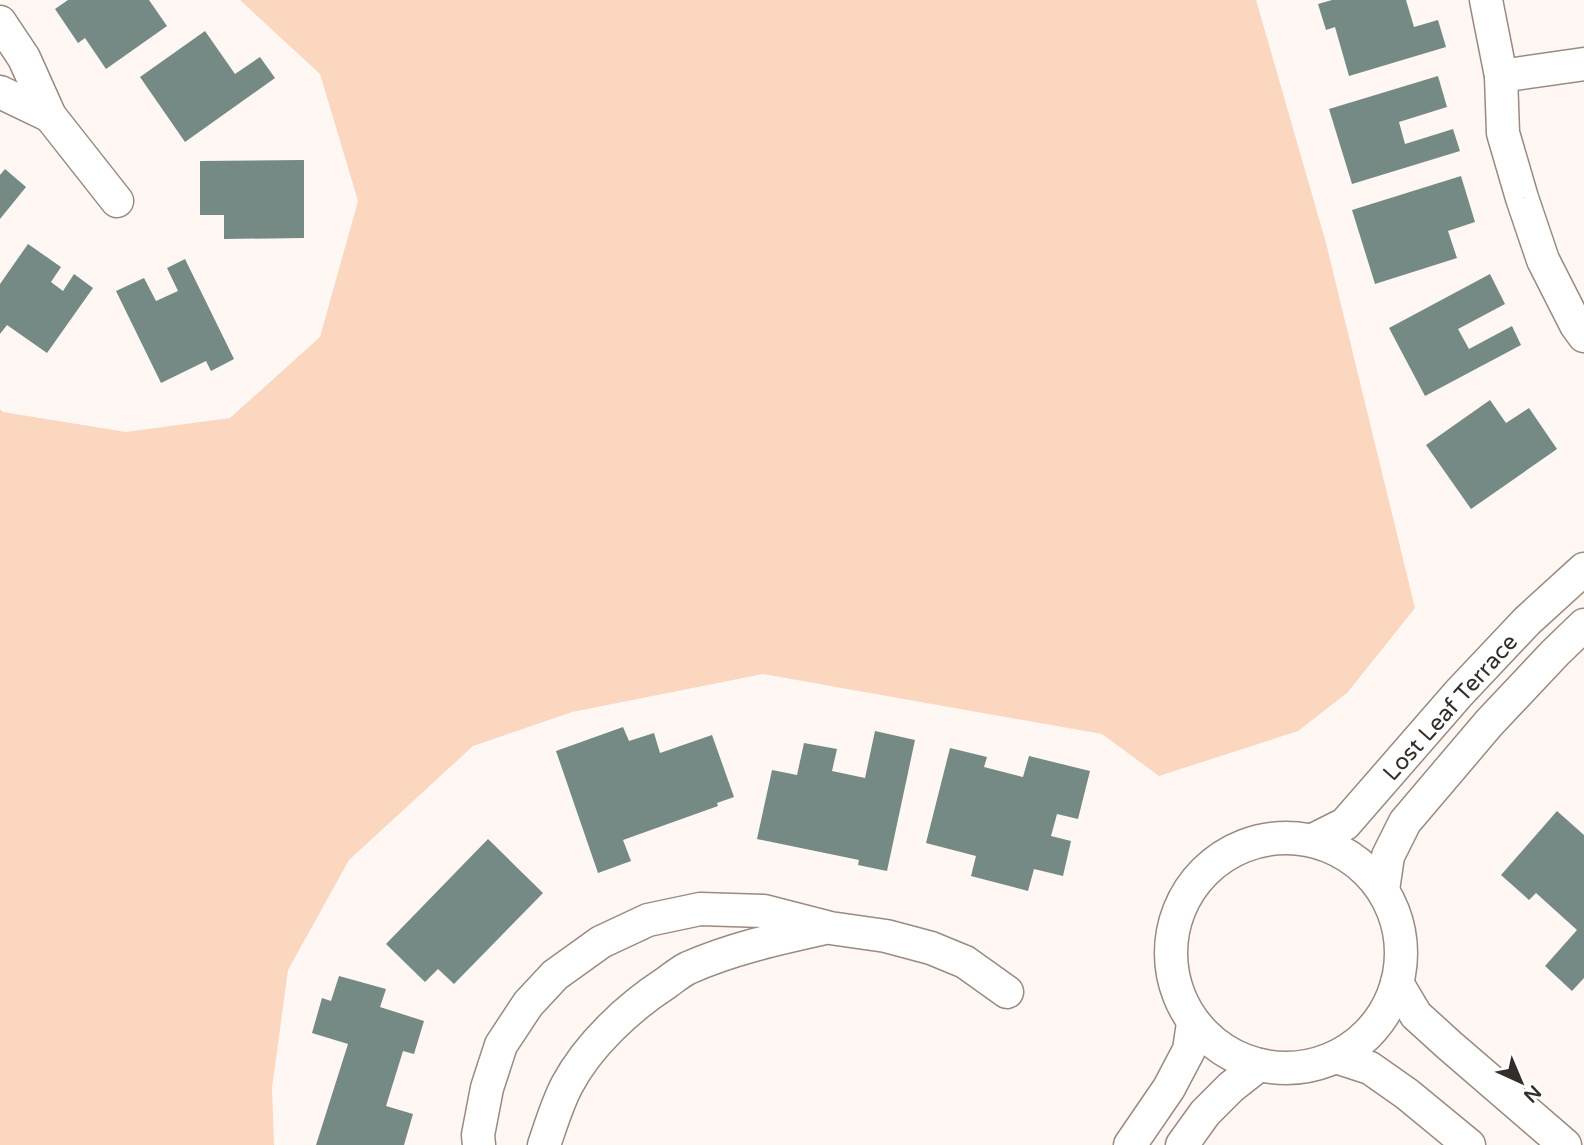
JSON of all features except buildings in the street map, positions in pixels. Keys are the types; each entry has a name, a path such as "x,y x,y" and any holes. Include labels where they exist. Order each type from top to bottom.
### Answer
{"street":[{"path":"1486,0 1502,76 1503,133 1543,260 1584,336"},
{"path":"0,22 24,58 50,116 117,201"},
{"path":"1502,76 1584,64"},
{"path":"0,92 50,116"},
{"name":"Lost Leaf Terrace","path":"1313,840 1345,824 1459,693 1527,621 1584,569"},
{"name":"Lost Leaf Terrace","path":"1383,890 1388,856 1405,822 1489,723 1584,625"},
{"path":"1287,837 1313,840 1350,857 1368,872 1383,890 1393,910 1400,934 1401,958 1397,983 1389,1004 1375,1024 1356,1044 1335,1057 1315,1064 1289,1068 1259,1065 1235,1057 1215,1044 1194,1023 1179,999 1172,974 1170,945 1175,919 1191,886 1208,867 1230,852 1257,841 1287,837"},
{"path":"479,1145 478,1135 487,1088 501,1045 528,1004 555,975 601,942 648,920 700,909 765,911 831,928 886,936 931,948 965,962 1007,992"},
{"path":"544,1145 568,1083 611,1027 647,996 686,969 727,953 831,928"},
{"path":"1397,983 1416,1015 1565,1145"},
{"path":"1130,1145 1169,1088 1189,1050 1194,1023"},
{"path":"1335,1057 1370,1068 1407,1094 1469,1145"},
{"path":"1182,1145 1205,1112 1259,1065"}],"shaded area":[{"path":"240,0 1256,0 1326,243 1415,608 1347,693 1298,731 1159,776 1102,734 763,674 572,712 473,746 349,860 288,970 272,1088 274,1145 0,1145 0,409 3,412 126,432 230,418 320,337 358,201 320,74"}]}
